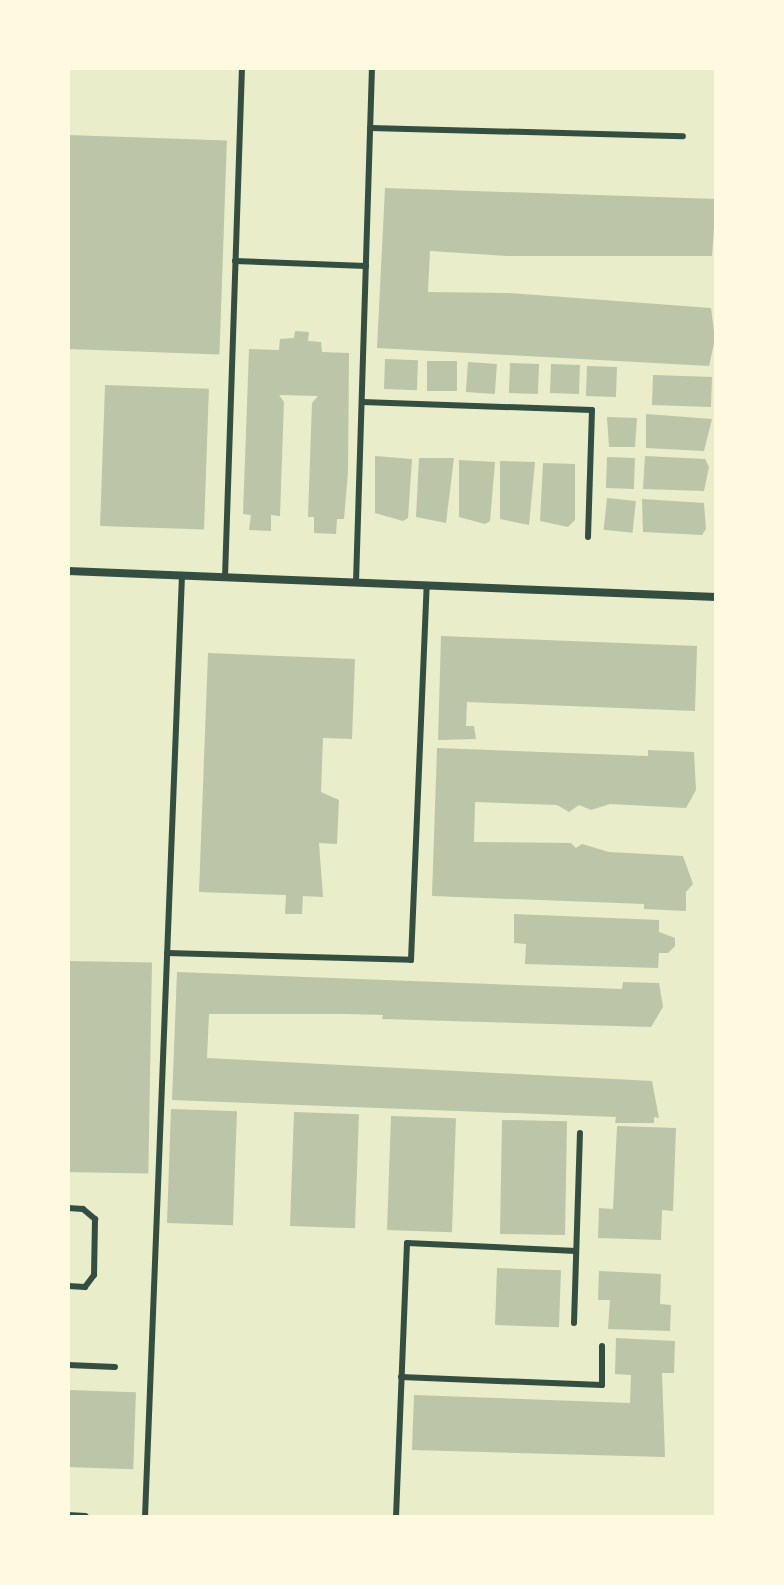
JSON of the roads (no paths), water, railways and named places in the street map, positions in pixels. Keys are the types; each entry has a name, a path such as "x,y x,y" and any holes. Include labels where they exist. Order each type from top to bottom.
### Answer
{"street":[{"path":"68,571 716,597"},
{"path":"68,1516 85,1517"}],"lane":[{"path":"225,577 242,68"},
{"path":"356,582 372,68"},
{"path":"370,128 683,136"},
{"path":"235,261 366,266"},
{"path":"362,402 592,410 588,537"},
{"path":"145,1517 182,575"},
{"path":"167,953 411,960 427,585"},
{"path":"574,1323 580,1133"},
{"path":"68,1208 83,1209 95,1219 94,1275 85,1287 68,1286"},
{"path":"396,1517 407,1243 576,1251"},
{"path":"401,1377 602,1385 602,1346"},
{"path":"68,1365 115,1367"}]}
